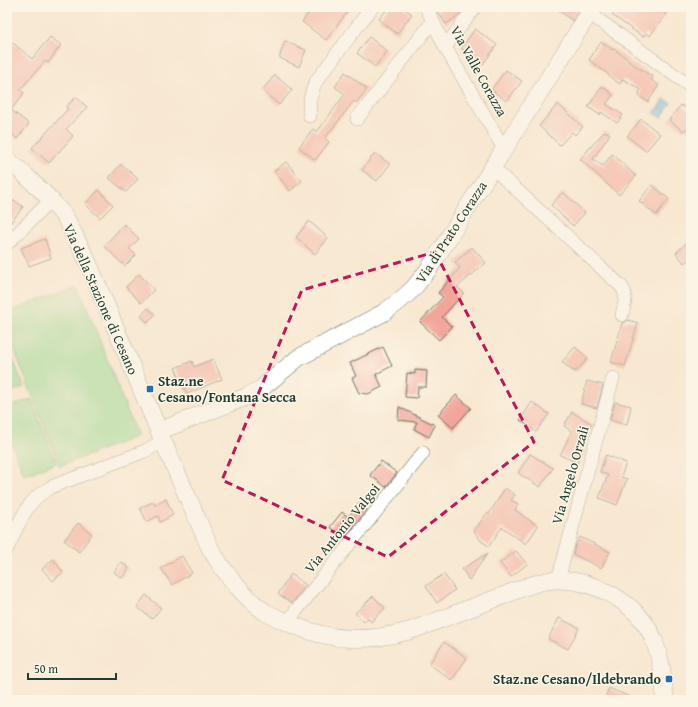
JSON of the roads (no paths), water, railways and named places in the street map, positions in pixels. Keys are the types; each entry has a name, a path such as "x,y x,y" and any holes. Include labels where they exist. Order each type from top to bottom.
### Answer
{"street":[{"path":"310,116 310,99 317,80 372,7"},
{"name":"Via Valle Corazza","path":"426,7 445,47 504,149"},
{"path":"445,47 475,7"},
{"path":"591,10 691,87"},
{"name":"Via di Prato Corazza","path":"161,436 248,396 262,388 298,358 378,316 397,303 413,289 428,270 591,10"},
{"path":"357,119 433,21"},
{"name":"Via della Stazione di Cesano","path":"7,159 51,200 65,217 87,260 210,548 219,564 240,589 257,605 272,616 313,633 335,638 362,639 392,636 424,626 535,584 558,580 578,582 608,592 629,606 639,617 653,639 657,649 661,665 665,700"},
{"path":"493,168 622,287 625,292 622,315"},
{"path":"7,244 51,200"},
{"name":"Via Angelo Orzali","path":"558,580 613,378"},
{"path":"7,549 26,510 39,496 51,488 145,451 161,436"},
{"name":"Via Antonio Valgoi","path":"287,622 423,453"}],"water":[{"path":"664,99 671,103 661,118 654,113"}],"place":[{"name":"Staz.ne Cesano/Fontana Secca","path":"150,389"},
{"name":"Staz.ne Cesano/Ildebrando","path":"669,679"}]}
